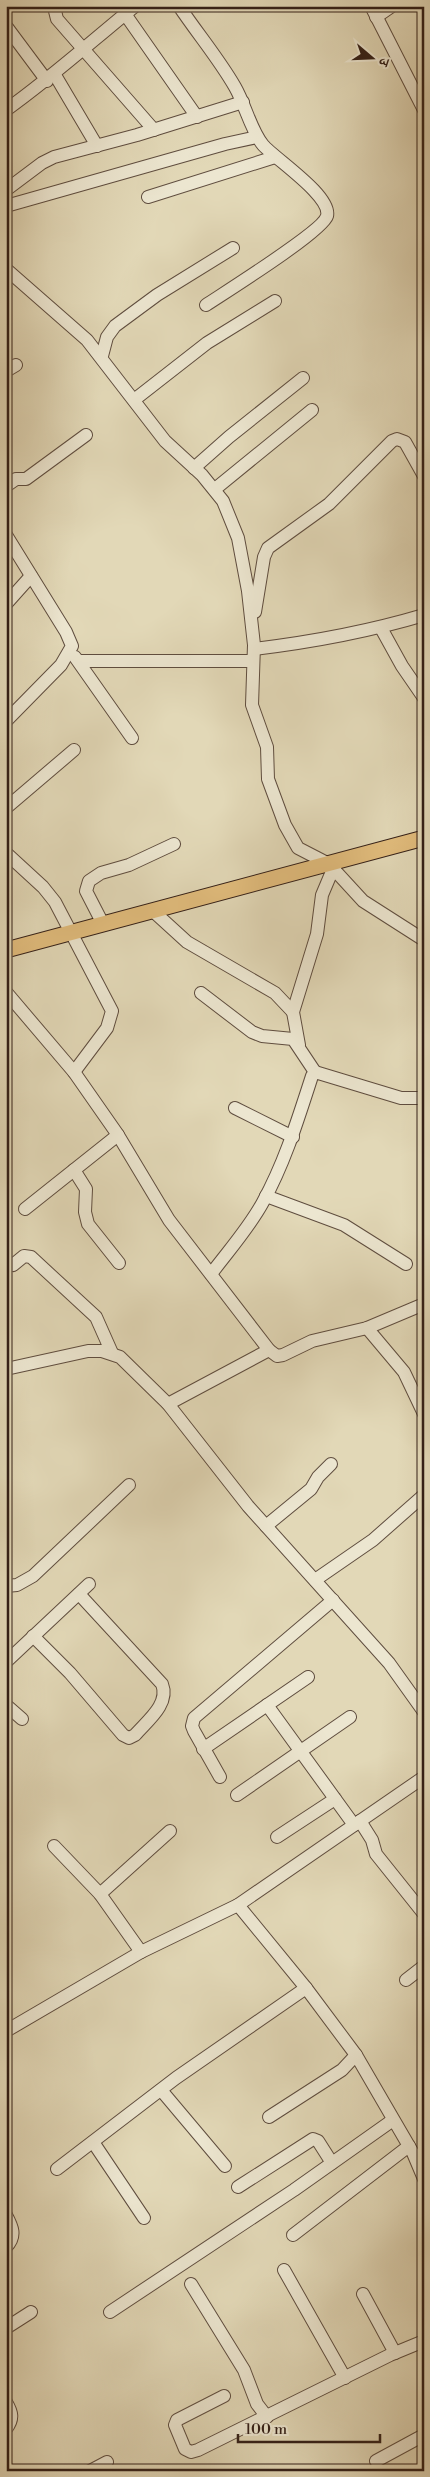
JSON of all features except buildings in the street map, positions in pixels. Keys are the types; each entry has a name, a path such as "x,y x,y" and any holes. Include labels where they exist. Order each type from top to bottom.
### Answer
{"main road":[{"path":"6,950 331,866 424,838"}],"street":[{"path":"59,6 55,11 57,19 154,130"},
{"path":"179,6 226,72 243,102 256,133 275,157 323,201 327,216 322,224 289,249 206,306"},
{"path":"392,6 374,12 424,110"},
{"path":"6,110 51,78 83,48 130,10 197,116"},
{"path":"6,26 51,78 97,146"},
{"path":"6,190 42,162 243,102"},
{"path":"6,206 224,144 256,133"},
{"path":"148,197 275,157"},
{"path":"102,356 107,338 115,326 157,295 233,248"},
{"path":"6,269 71,325 102,356 165,441 215,489 228,510 238,538 253,627"},
{"path":"134,400 207,343 275,300"},
{"path":"194,468 303,378"},
{"path":"215,489 312,410"},
{"path":"6,486 16,479 26,479 86,435"},
{"path":"424,476 405,442 397,439 392,441 348,487 324,508 271,545 264,557 253,627 252,706 267,747 268,779 285,825 298,848 331,866 363,901 424,940"},
{"path":"6,534 66,632 72,646 45,683 6,721"},
{"path":"6,604 31,576"},
{"path":"79,661 253,655 382,628 424,615"},
{"path":"382,628 402,666 424,698"},
{"path":"70,651 79,661 132,738"},
{"path":"6,808 74,750"},
{"path":"103,924 86,891 89,881 101,874 129,865 174,844"},
{"path":"6,854 48,893 72,933 112,1011 107,1028 74,1072"},
{"path":"299,1044 294,1012 317,934 322,895 331,866"},
{"path":"153,911 187,942 274,993 294,1012"},
{"path":"6,992 74,1072 118,1135 170,1220 269,1350 280,1356 312,1341 367,1328 424,1304"},
{"path":"200,993 252,1032 262,1036 293,1039 299,1044 315,1072 401,1098 424,1098"},
{"path":"211,1274 250,1224 266,1196 293,1137 312,1076 315,1072"},
{"path":"235,1108 293,1137"},
{"path":"25,1209 118,1135"},
{"path":"74,1170 86,1189 85,1212 88,1224 119,1263"},
{"path":"266,1196 344,1225 406,1264"},
{"path":"6,1261 13,1265 24,1256 31,1257 96,1317 112,1353"},
{"path":"367,1328 404,1372 424,1414"},
{"path":"168,1404 269,1350"},
{"path":"6,1369 88,1351 112,1353 124,1361 168,1404 266,1526 390,1663 424,1712"},
{"path":"266,1526 311,1489 320,1475 331,1464"},
{"path":"6,1586 18,1585 33,1576 129,1485"},
{"path":"315,1580 373,1540 424,1495"},
{"path":"6,1662 90,1584"},
{"path":"33,1636 70,1673 123,1735 129,1738 135,1735 163,1702 165,1692 162,1684 79,1594"},
{"path":"220,1777 192,1726 194,1718 333,1600"},
{"path":"204,1748 308,1677"},
{"path":"6,1705 22,1719"},
{"path":"267,1705 335,1799 372,1840 376,1854 424,1914"},
{"path":"237,1795 300,1750 350,1718"},
{"path":"6,2031 141,1952 238,1905 424,1777"},
{"path":"277,1837 335,1799"},
{"path":"100,1894 170,1831"},
{"path":"54,1846 100,1894 141,1952"},
{"path":"238,1905 306,1988 356,2055 378,2088 393,2120 409,2146 424,2179"},
{"path":"406,1980 424,1966"},
{"path":"57,2169 161,2090 306,1988"},
{"path":"269,2116 342,2070 356,2055"},
{"path":"161,2090 225,2166"},
{"path":"110,2312 393,2120"},
{"path":"238,2187 313,2139 318,2141 332,2163"},
{"path":"93,2142 144,2218"},
{"path":"293,2235 409,2146"},
{"path":"6,2214 13,2231 13,2237 6,2247"},
{"path":"284,2270 345,2378"},
{"path":"192,2284 244,2370 257,2404 266,2417"},
{"path":"363,2294 395,2353"},
{"path":"6,2328 31,2312"},
{"path":"224,2396 177,2420 175,2425 185,2448 191,2452 198,2450 395,2353 424,2341"},
{"path":"6,2402 12,2414 12,2422 6,2429"},
{"path":"376,2461 424,2435"},
{"path":"90,2471 107,2462"}]}
